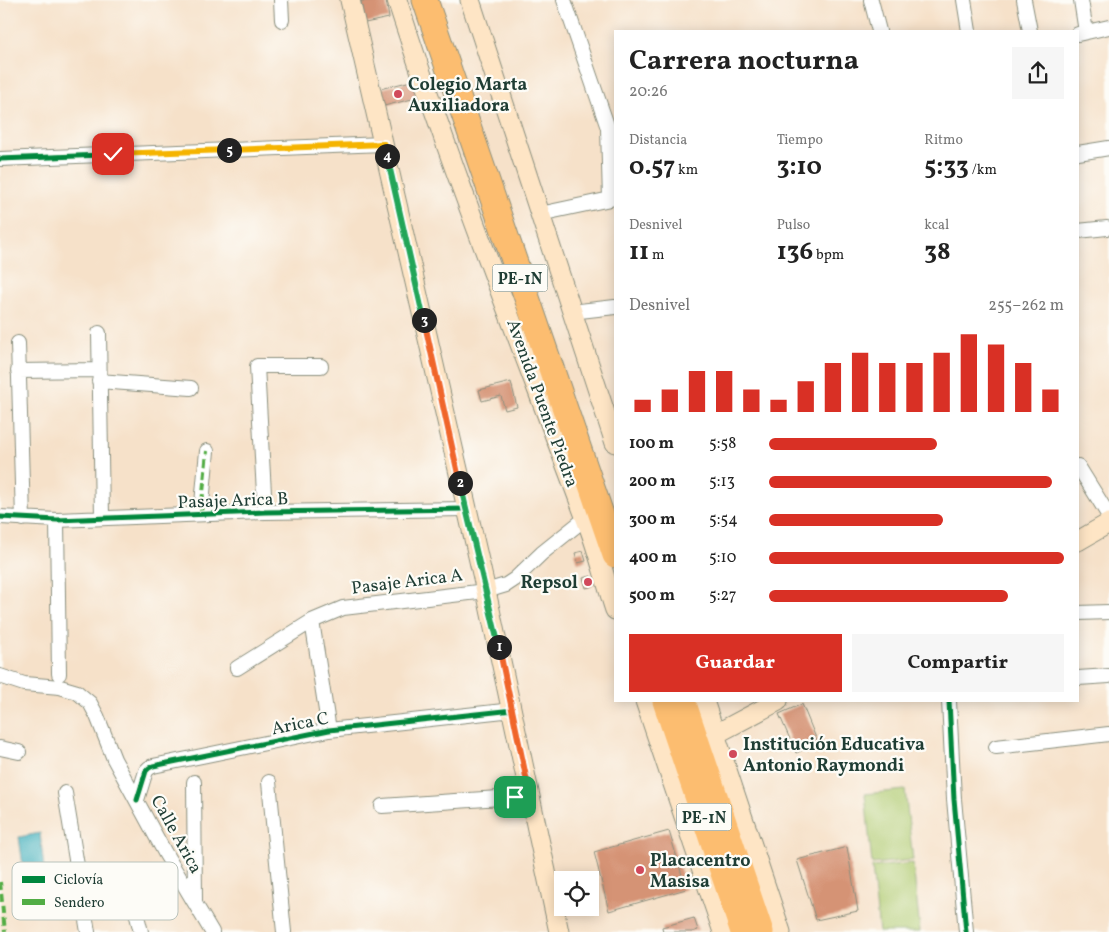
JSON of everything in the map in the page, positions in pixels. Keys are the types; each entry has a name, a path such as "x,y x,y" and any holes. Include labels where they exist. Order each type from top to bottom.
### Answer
{"highway":[{"name":"PE-1N","path":"425,0 614,552"},
{"name":"PE-1N","path":"438,0 512,220 600,511"},
{"name":"PE-1N","path":"665,702 743,932"},
{"name":"PE-1N","path":"683,702 761,932"}],"main road":[{"path":"350,0 513,710 560,932"},
{"name":"Avenida Puente Piedra","path":"397,0 411,46 466,199 600,511 614,603"},
{"path":"470,0 614,440"},
{"path":"1079,540 1109,523"},
{"path":"646,702 723,932"},
{"path":"704,702 714,736 781,932"},
{"path":"714,736 776,702"}],"street":[{"path":"281,0 282,20"},
{"path":"540,214 612,199 611,128 564,0"},
{"path":"872,0 879,30"},
{"path":"964,0 969,30"},
{"path":"1024,0 1030,30"},
{"path":"1081,0 1082,33 1109,28"},
{"path":"0,159 384,144"},
{"path":"1079,154 1109,148"},
{"path":"1079,231 1107,228"},
{"path":"571,312 614,307"},
{"path":"99,333 102,517"},
{"path":"18,343 23,519"},
{"path":"265,512 257,366 321,366"},
{"path":"18,372 99,375 190,388"},
{"path":"201,514 207,451"},
{"path":"1079,468 1109,516"},
{"name":"Pasaje Arica B","path":"0,517 57,520 265,512 466,510"},
{"name":"Pasaje Arica A","path":"237,668 312,621 343,608 486,591 506,585 542,553 600,511"},
{"path":"57,520 60,681"},
{"path":"1079,613 1109,612"},
{"path":"312,621 329,730"},
{"name":"Calle Arica","path":"0,676 24,684 60,681 90,702 98,716 114,759 170,862"},
{"path":"1079,678 1109,676"},
{"path":"949,702 954,799 966,932"},
{"name":"Arica C","path":"137,800 146,771 153,766 329,730 513,710"},
{"path":"996,747 1109,734"},
{"path":"0,748 19,752"},
{"path":"194,782 195,903"},
{"path":"269,782 284,932"},
{"path":"65,794 76,862"},
{"path":"382,806 530,796"},
{"name":"Calle Arica","path":"178,876 212,932"}],"green space":[{"path":"905,790 913,860 872,864 865,794"},
{"path":"913,863 920,932 879,932 872,867"}],"water":[{"path":"40,833 43,862 22,862 19,837"}],"building":[{"path":"386,0 389,18 365,23 361,1"},
{"name":"Colegio Marta Auxiliadora","path":"415,80 420,97 380,107 376,90"},
{"path":"511,382 517,407 505,410 501,396 482,401 479,390"},
{"name":"Repsol","path":"583,551 586,561 578,563 575,553"},
{"name":"Repsol","path":"591,576 593,586 586,588 583,578"},
{"path":"802,704 818,743 796,753 779,714"},
{"name":"Placacentro Masisa","path":"669,831 686,889 609,911 594,852"},
{"path":"847,847 858,911 816,920 797,860"},
{"path":"694,918 698,930 692,932 663,932 662,927"}],"marked path":[{"path":"201,514 207,451"},
{"path":"0,882 5,932"}],"cycle path":[{"path":"0,159 384,144"},
{"path":"0,517 57,520 265,512 466,509"},
{"path":"949,702 954,799 966,932"},
{"path":"137,800 146,771 153,766 329,730 513,710"}],"place":[{"name":"Colegio Marta Auxiliadora","path":"398,94"},
{"name":"Repsol","path":"588,582"},
{"name":"Institución Educativa Antonio Raymondi","path":"733,754"},
{"name":"Placacentro Masisa","path":"640,870"}],"route":[{"path":"113,154 384,144 513,710 530,796 515,797"}]}
